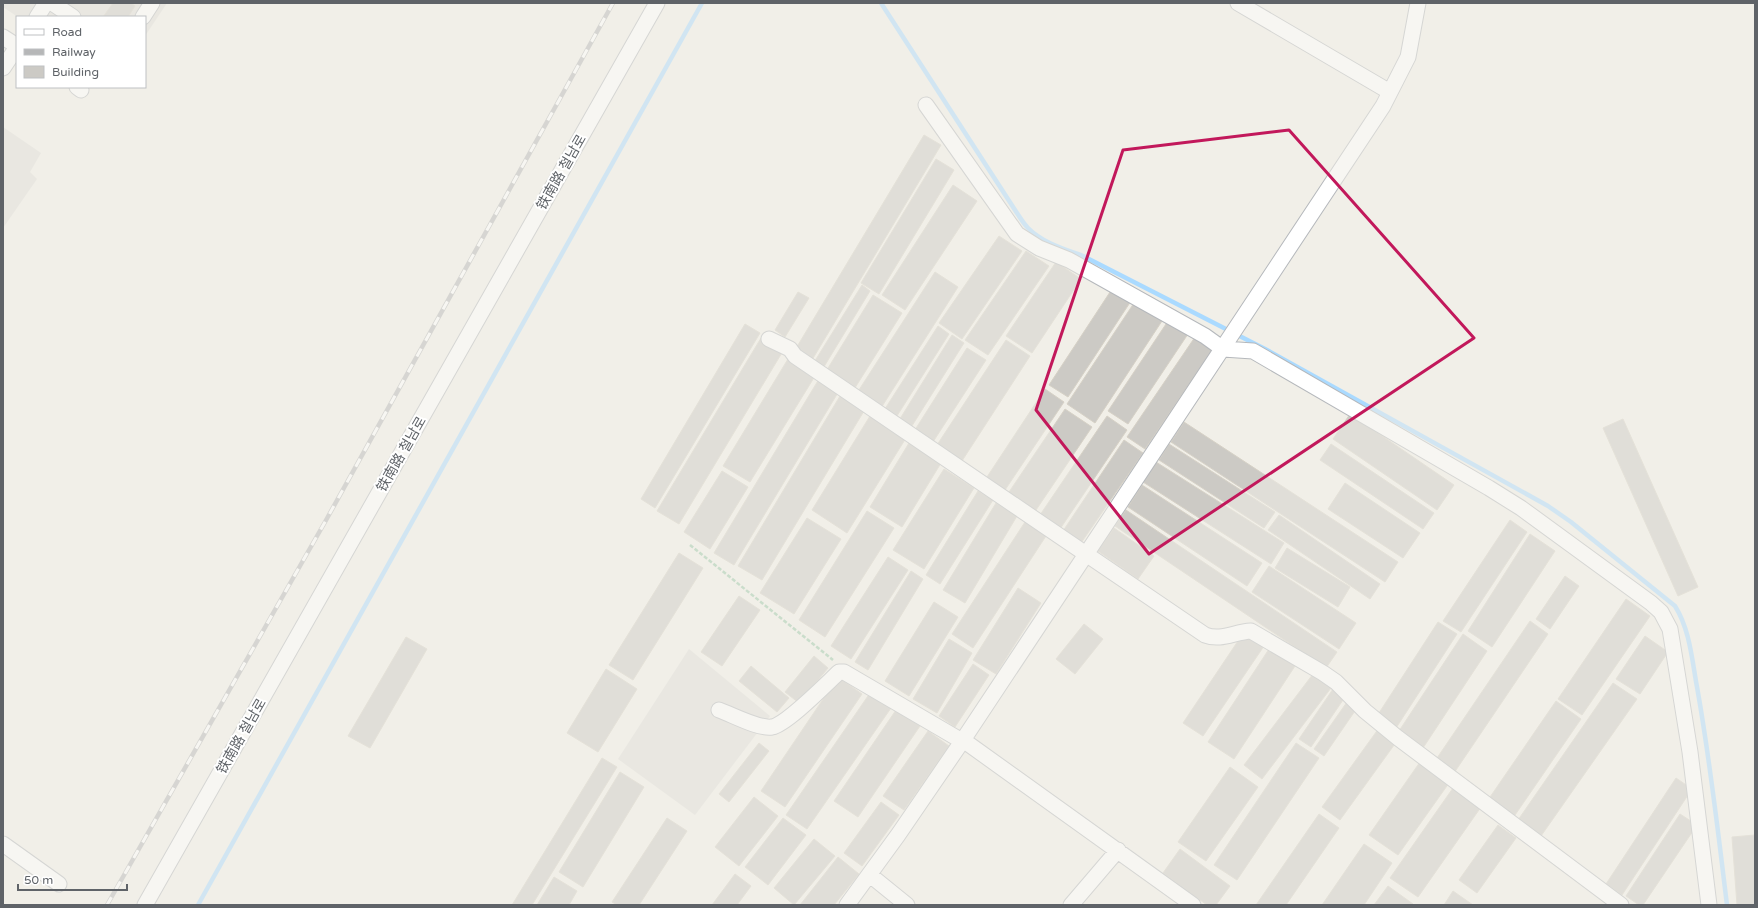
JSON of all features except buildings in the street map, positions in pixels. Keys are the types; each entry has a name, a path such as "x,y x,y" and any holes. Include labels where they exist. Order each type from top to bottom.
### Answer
{"street":[{"path":"38,16 46,3"},
{"path":"52,3 72,16"},
{"path":"144,16 152,3"},
{"name":"铁南路 철남로","path":"145,905 657,3"},
{"path":"1238,3 1390,92"},
{"path":"847,905 870,876 962,741 1383,106 1408,57 1418,3"},
{"path":"3,37 16,46"},
{"path":"3,68 16,48"},
{"path":"926,105 1017,234 1039,248 1069,260 1205,336 1253,351 1489,488 1521,508 1651,603 1661,612 1670,629 1690,752 1709,905"},
{"path":"769,339 790,349 795,356 1205,635 1217,638 1251,631 1323,673 1336,682 1365,711 1398,738 1621,905"},
{"path":"719,710 754,724 773,727 790,717 839,672 844,672 962,741 1118,850 1193,905"},
{"path":"3,844 59,884"},
{"path":"1071,905 1118,850"},
{"path":"870,876 908,905"}],"path":[{"path":"690,545 838,664 844,672"}],"highlighted area":[{"path":"1289,130 1474,338 1149,554 1036,410 1123,150"}],"shaded area":[{"path":"3,3 167,3 146,34 146,16 16,16 3,7"},
{"path":"3,127 41,153 30,172 37,179 3,228"},
{"path":"689,649 770,716 695,815 618,759"}],"waterway":[{"path":"198,905 702,3"},
{"path":"881,3 1026,226 1040,238 1083,256 1265,349 1548,506 1571,522 1675,606 1684,625 1692,656 1710,768 1727,905"}],"railway":[{"path":"107,905 325,522 613,3"}]}
